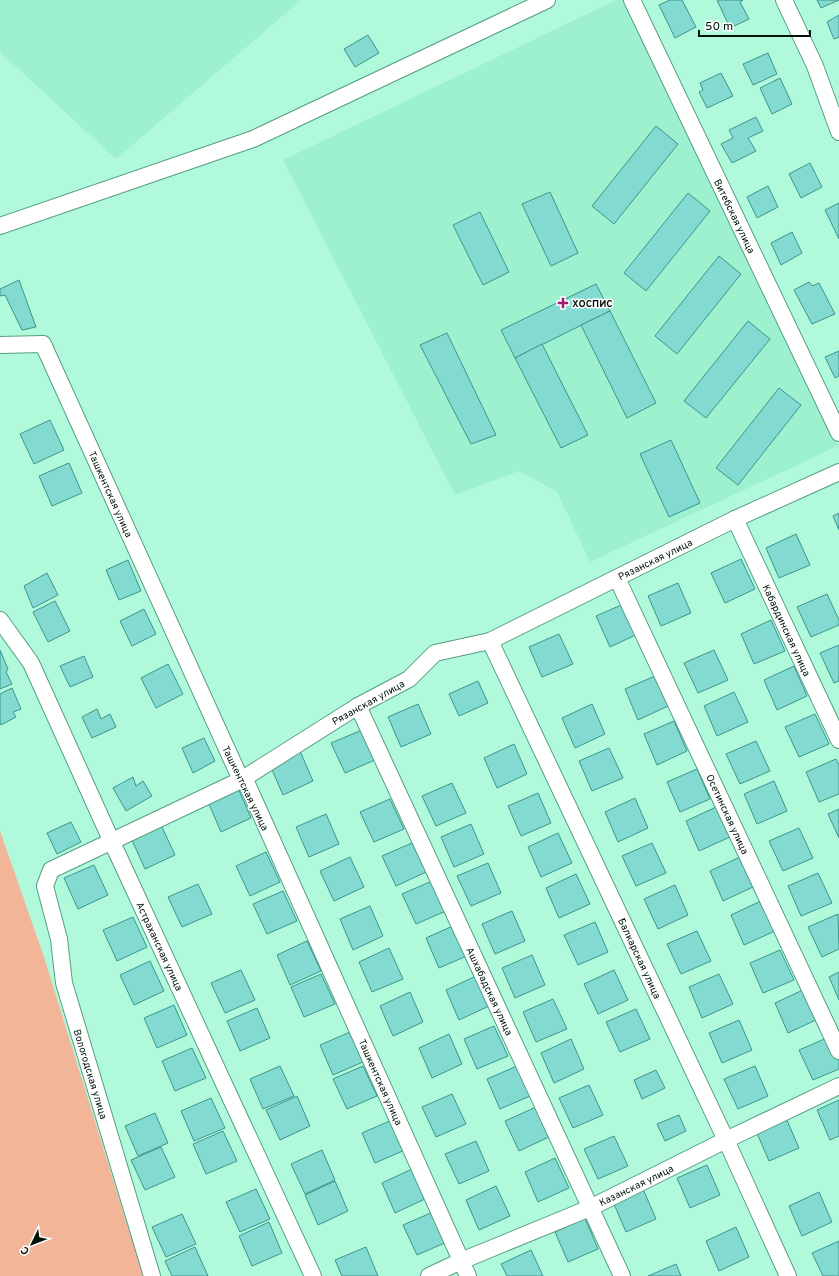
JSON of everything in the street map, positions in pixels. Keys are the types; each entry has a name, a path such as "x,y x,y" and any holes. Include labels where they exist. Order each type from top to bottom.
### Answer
{"street":[{"path":"0,226 253,139 547,0"},
{"name":"Витебская улица","path":"632,0 839,433"},
{"path":"784,0 815,66 839,132"},
{"name":"Ташкентская улица","path":"0,345 43,344 240,780 247,784 468,1276"},
{"name":"Рязанская улица","path":"51,870 111,840 240,780 358,706 410,679 435,653 490,641 735,519 839,472"},
{"name":"Кабардинская улица","path":"735,519 839,740"},
{"name":"Осетинская улица","path":"617,578 839,1051"},
{"name":"Астраханская улица","path":"0,620 31,663 111,840 313,1276"},
{"name":"Балкарская улица","path":"490,641 726,1140 788,1276"},
{"name":"Ашхабадская улица","path":"358,706 622,1276"},
{"name":"Вологодская улица","path":"51,870 45,886 59,939 64,983 152,1276"},
{"name":"Казанская улица","path":"429,1276 461,1261 590,1208 726,1140 839,1086"}],"shaded area":[{"path":"0,0 301,0 116,159 0,52"},
{"name":"ХОСПИС","path":"616,0 623,0 838,446 590,562 557,492 519,471 455,495 283,160"},
{"path":"0,831 44,957 143,1276 0,1276"}],"building":[{"path":"670,0 682,0 696,27 675,38 659,5"},
{"path":"717,0 743,0 740,2 749,19 730,28"},
{"path":"817,0 839,0 821,8"},
{"path":"839,15 839,37 834,39 827,22"},
{"path":"368,35 379,53 355,67 344,49"},
{"path":"768,53 777,74 753,85 743,64"},
{"path":"721,73 733,96 707,108 699,92 703,90 700,83"},
{"path":"780,78 792,104 772,114 760,88"},
{"path":"756,117 763,131 748,138 756,151 732,163 721,144 733,138 729,130"},
{"path":"656,126 678,144 614,224 592,206"},
{"path":"810,163 822,187 801,198 789,174"},
{"path":"768,186 778,207 757,218 747,197"},
{"path":"550,192 578,253 551,266 522,204"},
{"path":"688,193 710,211 646,291 624,273"},
{"path":"839,203 839,239 825,210"},
{"path":"480,212 509,272 483,285 453,225"},
{"path":"792,232 802,253 781,265 771,243"},
{"path":"719,256 741,274 677,354 655,336"},
{"path":"19,280 36,327 22,330 5,295 0,296 0,289"},
{"path":"809,282 812,286 819,283 835,314 812,324 794,290"},
{"path":"596,284 610,311 515,358 501,330"},
{"path":"610,311 656,403 627,418 581,325"},
{"path":"748,321 770,339 706,418 684,401"},
{"path":"447,333 496,435 471,444 420,345"},
{"path":"542,344 588,435 561,448 515,358"},
{"path":"839,351 839,376 835,378 825,357"},
{"path":"779,388 801,405 738,485 716,468"},
{"path":"50,420 64,450 34,464 20,434"},
{"path":"671,440 700,503 669,517 640,454"},
{"path":"69,463 82,493 52,506 39,476"},
{"path":"839,513 839,530 833,516"},
{"path":"796,534 810,565 779,578 766,548"},
{"path":"741,559 755,589 725,603 711,573"},
{"path":"128,560 141,591 119,600 106,570"},
{"path":"47,573 58,595 33,608 24,586"},
{"path":"678,583 691,613 661,626 648,596"},
{"path":"827,594 839,620 839,625 811,637 797,607"},
{"path":"55,601 70,631 48,642 33,612"},
{"path":"626,603 640,633 610,647 596,616"},
{"path":"144,609 156,634 132,646 120,621"},
{"path":"771,620 785,651 754,664 741,634"},
{"path":"559,634 573,664 542,677 529,647"},
{"path":"839,645 839,681 834,683 820,653"},
{"path":"0,650 8,669 6,672 12,684 0,689"},
{"path":"714,650 728,680 698,693 684,663"},
{"path":"84,656 93,677 70,687 60,666"},
{"path":"168,664 183,694 156,708 141,678"},
{"path":"794,666 807,696 777,710 764,680"},
{"path":"655,676 668,706 638,720 625,689"},
{"path":"478,681 488,703 459,716 449,694"},
{"path":"12,688 21,709 13,712 16,717 1,725 0,694"},
{"path":"734,692 748,722 717,736 704,706"},
{"path":"418,704 431,734 401,747 388,717"},
{"path":"592,704 605,734 575,748 562,718"},
{"path":"97,709 101,719 110,714 116,727 92,738 82,717"},
{"path":"815,714 829,744 799,757 785,727"},
{"path":"674,721 687,751 657,765 644,734"},
{"path":"362,730 375,760 345,773 331,743"},
{"path":"204,738 215,761 193,773 182,748"},
{"path":"756,741 770,771 740,784 726,754"},
{"path":"514,744 527,774 497,788 484,758"},
{"path":"609,748 623,778 592,791 579,761"},
{"path":"300,751 313,781 283,795 270,765"},
{"path":"836,759 839,765 839,794 819,802 806,772"},
{"path":"697,769 710,799 680,812 667,782"},
{"path":"133,777 136,786 143,781 152,796 126,811 113,788"},
{"path":"774,781 787,811 757,824 744,794"},
{"path":"452,783 466,813 436,826 422,796"},
{"path":"238,788 251,818 221,832 208,802"},
{"path":"538,793 551,823 521,836 508,806"},
{"path":"635,798 648,828 618,842 605,812"},
{"path":"390,799 404,829 374,842 360,812"},
{"path":"716,807 730,837 699,851 686,821"},
{"path":"839,809 839,838 828,814"},
{"path":"326,814 339,844 309,857 296,827"},
{"path":"71,822 81,842 57,854 47,833"},
{"path":"471,824 484,854 454,867 441,837"},
{"path":"161,825 175,855 145,869 131,838"},
{"path":"799,828 813,858 783,871 769,841"},
{"path":"558,833 572,863 541,877 528,847"},
{"path":"412,843 426,872 396,886 382,856"},
{"path":"652,843 666,873 636,886 622,856"},
{"path":"266,852 280,882 250,896 236,866"},
{"path":"350,857 364,887 334,901 320,871"},
{"path":"740,857 753,887 723,901 710,871"},
{"path":"488,863 501,893 471,906 457,876"},
{"path":"94,865 108,895 78,909 64,878"},
{"path":"818,873 832,903 801,916 788,886"},
{"path":"576,874 590,904 559,918 546,888"},
{"path":"432,881 446,911 416,924 402,894"},
{"path":"198,884 212,914 182,927 168,897"},
{"path":"675,885 688,915 658,929 644,899"},
{"path":"283,891 297,921 267,934 253,904"},
{"path":"761,901 775,931 744,945 731,915"},
{"path":"370,906 383,936 353,950 340,919"},
{"path":"512,911 525,941 495,954 482,924"},
{"path":"838,914 839,949 822,957 808,927"},
{"path":"133,917 147,947 117,961 103,930"},
{"path":"595,922 608,952 578,965 564,935"},
{"path":"455,925 469,955 439,968 426,938"},
{"path":"697,931 711,961 681,974 667,944"},
{"path":"307,941 321,971 290,985 277,955"},
{"path":"389,948 403,979 372,992 359,962"},
{"path":"780,950 794,980 763,993 750,963"},
{"path":"532,955 545,985 515,998 502,968"},
{"path":"150,961 164,991 134,1005 120,975"},
{"path":"241,970 255,1000 225,1013 211,983"},
{"path":"614,970 628,1000 598,1014 584,984"},
{"path":"839,972 839,1000 829,977"},
{"path":"321,974 335,1004 304,1017 291,987"},
{"path":"719,974 733,1004 702,1018 689,987"},
{"path":"476,976 489,1006 459,1020 446,990"},
{"path":"805,989 818,1019 788,1033 775,1003"},
{"path":"410,992 423,1022 393,1036 380,1006"},
{"path":"553,999 567,1029 536,1042 523,1012"},
{"path":"174,1005 187,1035 157,1048 144,1018"},
{"path":"257,1008 270,1038 240,1051 227,1021"},
{"path":"636,1009 650,1039 620,1052 606,1022"},
{"path":"739,1020 752,1050 722,1063 709,1033"},
{"path":"494,1026 508,1056 477,1069 464,1039"},
{"path":"350,1032 363,1062 333,1075 320,1045"},
{"path":"449,1034 462,1064 432,1078 419,1048"},
{"path":"829,1037 839,1058 839,1069 813,1080 799,1050"},
{"path":"571,1039 584,1069 554,1083 541,1053"},
{"path":"192,1048 206,1078 175,1091 162,1061"},
{"path":"280,1066 294,1096 263,1109 250,1079"},
{"path":"363,1066 377,1096 347,1109 333,1079"},
{"path":"517,1066 530,1096 500,1109 487,1079"},
{"path":"755,1066 768,1096 738,1109 724,1079"},
{"path":"656,1070 665,1088 642,1099 634,1080"},
{"path":"589,1085 603,1115 573,1128 559,1098"},
{"path":"452,1094 466,1124 436,1137 422,1107"},
{"path":"297,1096 310,1126 280,1140 266,1110"},
{"path":"211,1098 225,1128 194,1141 181,1111"},
{"path":"839,1100 839,1136 830,1140 817,1110"},
{"path":"536,1107 549,1137 519,1151 505,1121"},
{"path":"155,1113 168,1143 138,1156 125,1126"},
{"path":"679,1115 686,1131 665,1141 657,1124"},
{"path":"786,1118 799,1148 769,1161 756,1131"},
{"path":"392,1120 405,1150 375,1163 362,1133"},
{"path":"223,1131 237,1161 206,1174 193,1144"},
{"path":"614,1136 628,1166 598,1179 584,1149"},
{"path":"476,1141 489,1171 459,1184 445,1154"},
{"path":"161,1147 175,1177 145,1190 131,1160"},
{"path":"322,1150 335,1180 305,1194 291,1164"},
{"path":"555,1158 569,1188 538,1202 525,1172"},
{"path":"707,1165 720,1195 690,1208 677,1178"},
{"path":"412,1169 425,1199 395,1213 382,1183"},
{"path":"335,1181 348,1211 318,1225 305,1195"},
{"path":"496,1186 510,1216 479,1230 466,1200"},
{"path":"256,1189 270,1219 240,1232 226,1202"},
{"path":"643,1189 656,1219 626,1232 613,1202"},
{"path":"819,1192 832,1222 802,1236 789,1206"},
{"path":"433,1212 447,1242 417,1255 403,1225"},
{"path":"182,1214 196,1244 166,1257 152,1227"},
{"path":"585,1218 598,1249 568,1262 555,1232"},
{"path":"269,1222 282,1253 252,1266 239,1236"},
{"path":"736,1227 749,1257 719,1271 706,1241"},
{"path":"839,1241 839,1276 823,1276 812,1253"},
{"path":"195,1247 208,1276 172,1276 165,1261"},
{"path":"366,1247 378,1276 342,1276 335,1260"},
{"path":"531,1250 543,1276 507,1276 501,1264"},
{"path":"676,1264 681,1276 648,1276"}],"place":[{"name":"ХОСПИС","path":"563,303"}]}
